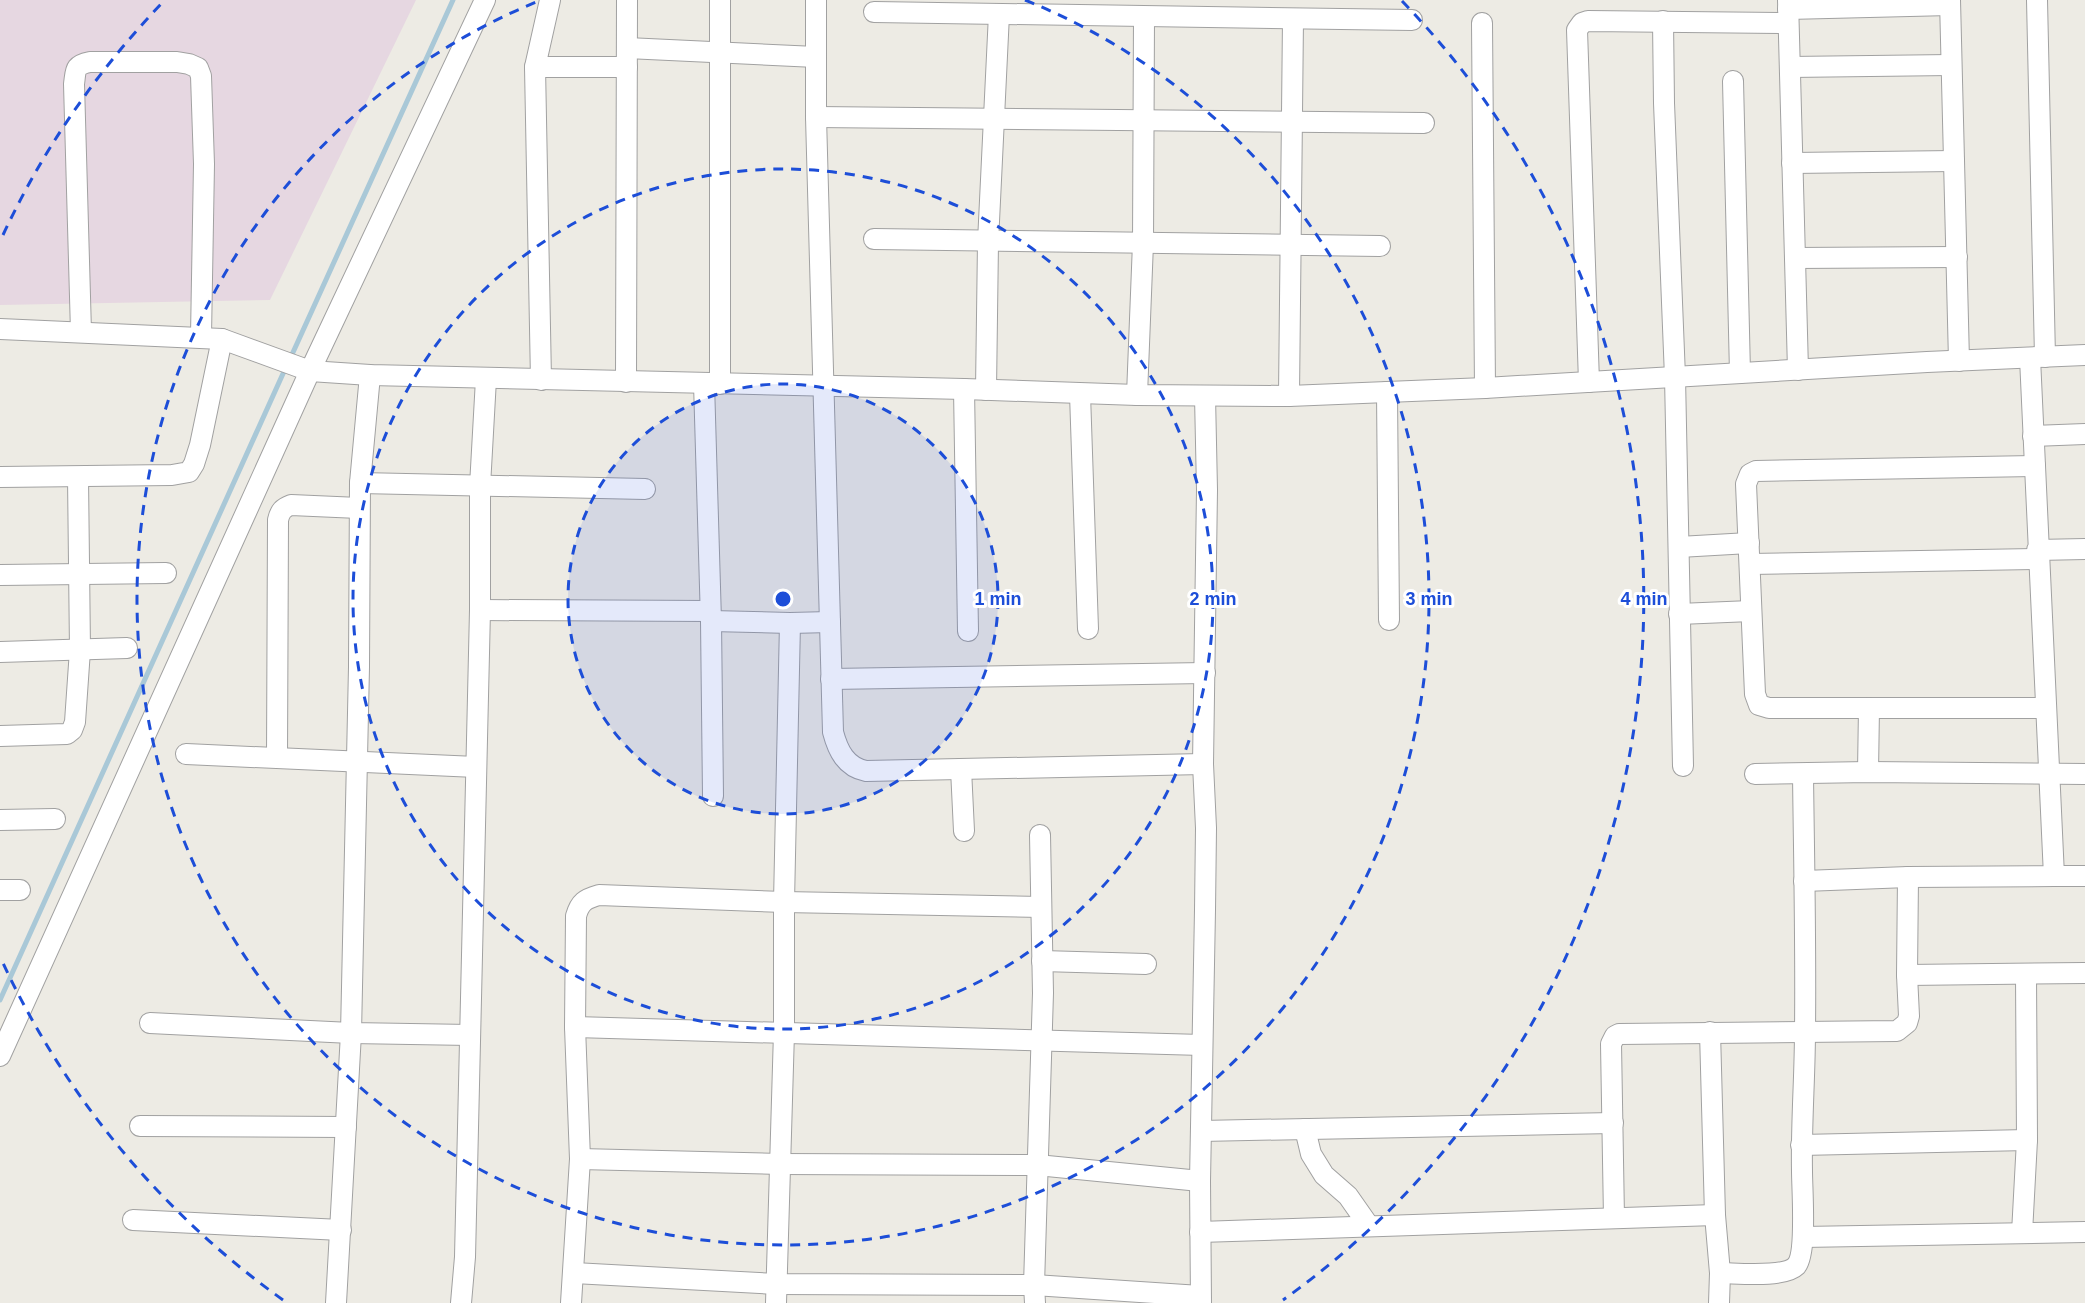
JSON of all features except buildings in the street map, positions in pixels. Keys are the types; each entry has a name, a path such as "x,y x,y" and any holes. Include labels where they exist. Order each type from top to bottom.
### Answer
{"street":[{"path":"0,1056 306,370 485,0"},
{"path":"541,380 535,67 550,0"},
{"path":"626,382 627,0"},
{"path":"713,796 710,616 712,384 720,0"},
{"path":"816,0 816,117 831,680 833,732 841,753 855,769 866,771 1203,764"},
{"path":"2037,0 2037,357 2033,436 2054,876"},
{"path":"1589,382 1577,30 1588,21 1663,21 1788,10 1950,3 1959,361"},
{"path":"1788,10 1798,370"},
{"path":"874,12 1412,20"},
{"path":"986,390 988,242 999,14"},
{"path":"1137,395 1143,243 1144,16"},
{"path":"1289,396 1293,19"},
{"path":"1663,21 1675,377 1683,766"},
{"path":"1482,22 1485,388"},
{"path":"535,67 627,57 720,52 816,57"},
{"path":"81,332 74,84 76,68 90,62 177,62 198,68 201,76 204,165 201,336"},
{"path":"1790,67 1951,65"},
{"path":"1733,81 1740,373"},
{"path":"816,117 1424,123"},
{"path":"1792,163 1954,161"},
{"path":"874,239 1380,246"},
{"path":"1795,258 1956,257"},
{"path":"0,329 201,336 222,339 306,370 370,375 1205,396 1289,396 1485,388 2085,355"},
{"path":"0,477 172,475 189,472 200,445 222,339"},
{"path":"336,1303 351,1033 359,508 370,375"},
{"path":"461,1303 465,1257 480,610 480,486 486,379"},
{"path":"964,389 968,631"},
{"path":"1387,392 1389,620"},
{"path":"1080,394 1088,629"},
{"path":"574,1273 776,1293 1034,1294 1201,1300 1200,1180 1206,828 1203,764 1207,490 1205,396"},
{"path":"2033,436 2085,434"},
{"path":"2035,466 1756,471 1747,478 1751,611 1755,694 1759,705 1769,708 2045,708"},
{"path":"0,736 67,734 72,730 75,722 80,650 78,477"},
{"path":"360,483 645,489"},
{"path":"277,757 279,513 284,507 291,505 359,508"},
{"path":"1679,547 1749,543"},
{"path":"1750,564 2038,554 2085,549"},
{"path":"0,575 166,573"},
{"path":"480,610 710,616 790,623 830,622"},
{"path":"1679,614 1751,611"},
{"path":"776,1293 784,1032 784,902 790,623"},
{"path":"0,652 128,648"},
{"path":"831,680 1205,673"},
{"path":"1868,772 1869,708"},
{"path":"186,754 476,767"},
{"path":"961,768 964,831"},
{"path":"1755,774 1868,772 2085,774"},
{"path":"1720,1273 1787,1271 1796,1266 1801,1257 1805,1031 1803,774"},
{"path":"0,820 55,819"},
{"path":"1034,1294 1042,961 1040,835"},
{"path":"1804,881 1908,877 2085,876"},
{"path":"1614,1218 1611,1044 1615,1036 1619,1034 1710,1032 1896,1031 1903,1028 1909,1016 1908,877"},
{"path":"0,890 20,890"},
{"path":"571,1303 580,1159 574,1027 576,916 579,905 587,898 599,895 784,902 1041,907"},
{"path":"1042,961 1146,964"},
{"path":"1907,975 2085,974"},
{"path":"2022,1233 2027,1140 2026,975"},
{"path":"150,1023 351,1033 470,1035"},
{"path":"574,1027 1202,1045"},
{"path":"1710,1032 1715,1215 1720,1273 1719,1303"},
{"path":"1201,1131 1613,1123"},
{"path":"140,1126 346,1127"},
{"path":"1305,1129 1311,1154 1324,1175 1348,1196 1369,1226"},
{"path":"1802,1145 2027,1140"},
{"path":"580,1159 780,1164 1037,1166 1200,1180"},
{"path":"1200,1232 1715,1215"},
{"path":"133,1220 341,1230"},
{"path":"1803,1237 2085,1232"}],"shaded area":[{"path":"0,0 416,0 270,300 0,305"}],"waterway":[{"path":"290,359 453,0"},
{"path":"0,1000 286,367"}]}
